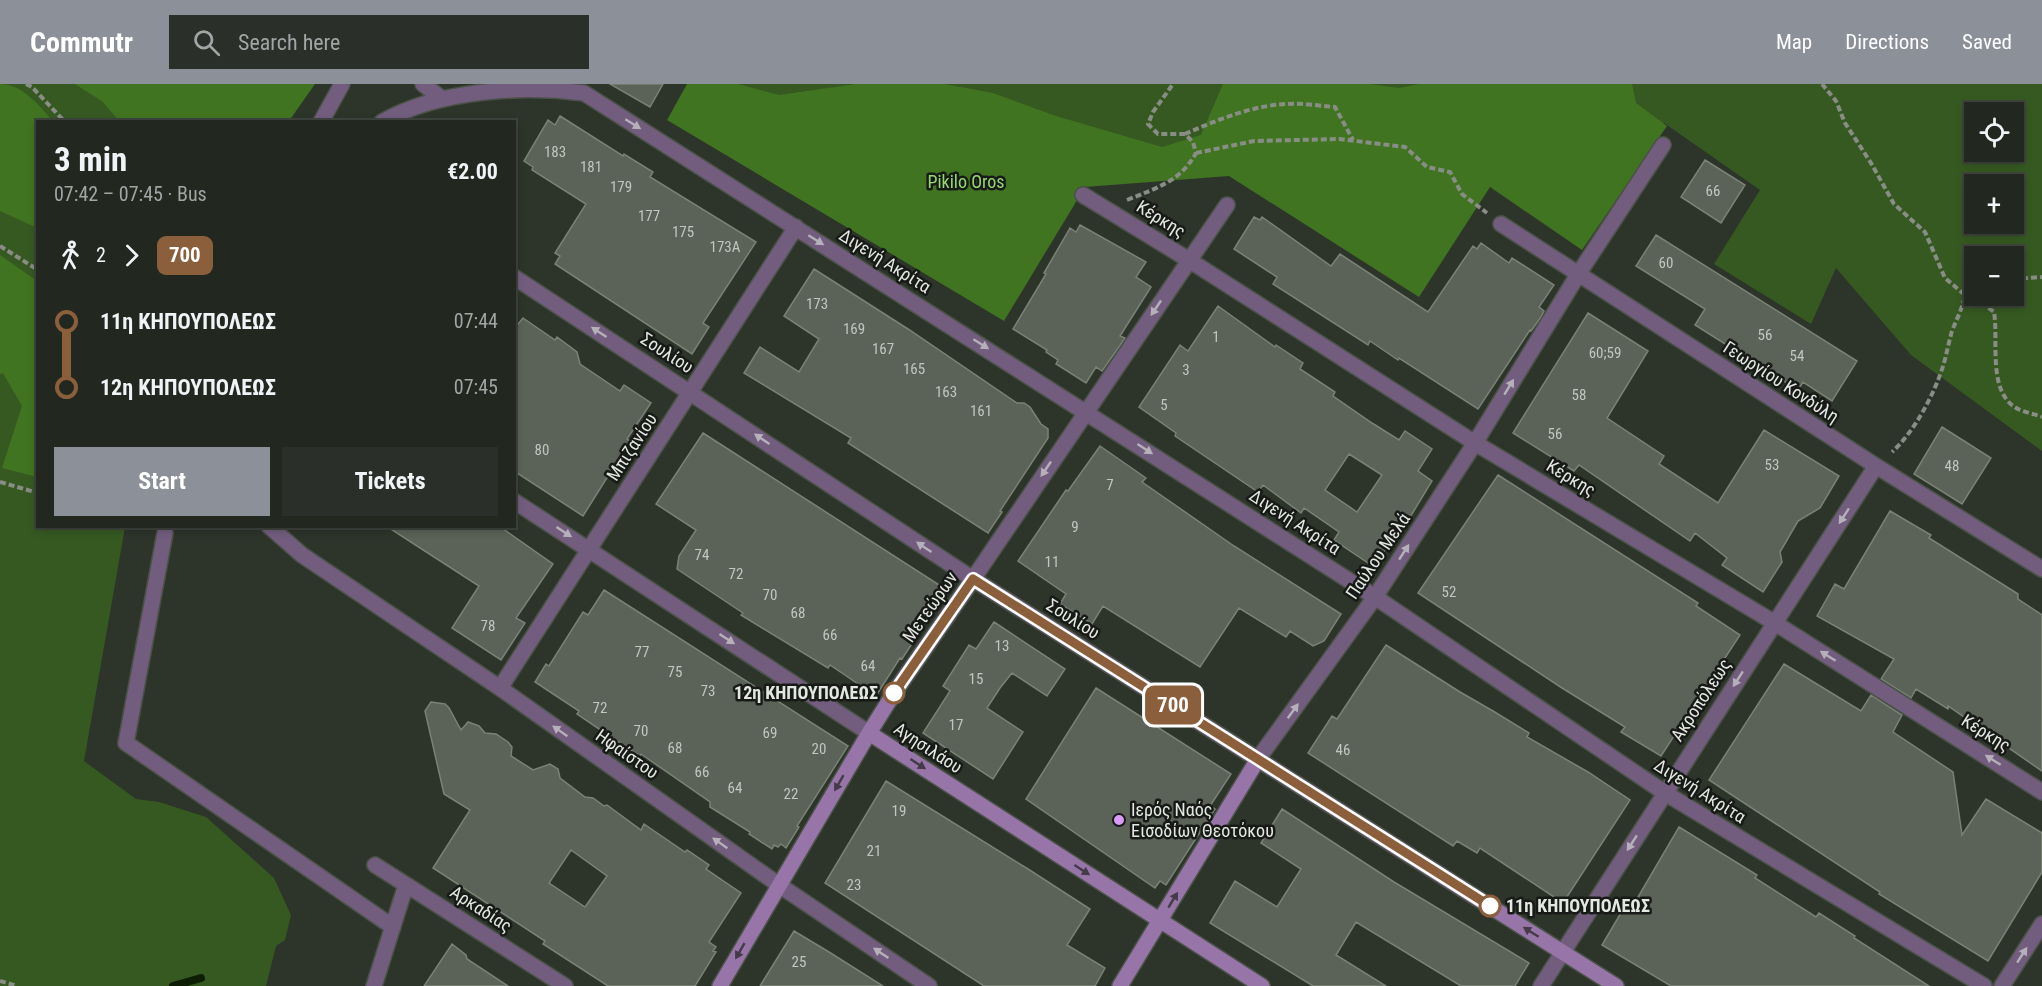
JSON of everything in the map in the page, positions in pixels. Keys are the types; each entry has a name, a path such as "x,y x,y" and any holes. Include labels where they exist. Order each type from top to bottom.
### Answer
{"street":[{"path":"322,120 342,84"},
{"path":"423,84 441,98"},
{"name":"Διγενή Ακρίτα","path":"441,98 527,88 584,93 1375,597 1665,793 1984,986"},
{"path":"385,120 399,112 441,98"},
{"name":"Παύλου Μελά","path":"1120,986 1258,759 1375,597 1475,443 1579,273 1663,145"},
{"name":"Κέρκης","path":"1083,195 1475,443 1775,623 2042,792"},
{"name":"Μετεώρων","path":"720,986 894,693 1227,205"},
{"name":"Γεωργίου Κονδύλη","path":"1501,224 1876,466 2042,569"},
{"name":"Μπιζανίου","path":"500,688 796,227"},
{"name":"Σουλίου","path":"516,278 973,579 1616,986"},
{"name":"Ακροπόλεως","path":"1540,986 1876,466"},
{"name":"Αγησιλάου","path":"516,502 1262,986"},
{"name":"Ηφαίστου","path":"271,528 302,555 500,688 779,885 929,986"},
{"path":"165,533 126,743 393,927"},
{"name":"Αρκαδίας","path":"375,865 565,986"},
{"path":"374,986 406,885"},
{"path":"2002,986 2042,924"}],"path":[{"path":"27,84 63,120"},
{"path":"1173,84 1153,112 1148,124 1158,134 1185,134 1227,117 1290,103 1335,107 1353,141"},
{"path":"1822,84 1836,101 1845,123 1894,204 1925,232 1945,278 1964,295"},
{"path":"1113,213 1128,200 1174,178 1187,168 1196,153 1193,142 1185,134"},
{"path":"1196,153 1254,141 1295,139 1353,141 1405,147 1427,166 1450,172 1462,195 1501,224"},
{"path":"0,246 36,269"},
{"path":"2024,278 2042,277"},
{"path":"1876,466 1905,440 1922,412 1944,365 1953,329 1964,301"},
{"path":"1986,306 1994,312 1995,362 2005,400 2018,410 2042,417"},
{"path":"0,482 36,492"},
{"path":"0,981 17,986"}],"green space":[{"path":"0,84 295,84 273,120 36,120 36,528 125,528 84,761 136,799 159,802 206,817 274,878 291,915 285,940 276,946 266,986 0,986"},
{"path":"0,84 23,92 52,120 36,120 36,228 0,211"},
{"path":"75,84 315,84 290,120 118,120 103,102"},
{"path":"687,84 738,84 779,95 856,84 944,84 993,93 1056,116 1162,147 1201,135 1223,84 1369,84 1399,88 1419,84 1632,84 1636,103 1667,126 1582,250 1490,187 1419,297 1229,176 1085,187 1004,321 667,120"},
{"name":"Pikilo Oros","path":"689,84 2042,84 2042,451 1911,355 1836,268 1811,324 1714,264 1760,190 1664,123 1243,162"},
{"path":"0,255 36,280 36,477 2,468 22,406 3,373 0,374"}],"building":[{"path":"610,84 663,84 650,107"},
{"path":"560,116 653,172 650,177 756,242 703,323 709,327 692,354 555,264 560,256 555,253 586,204 532,170 533,167 524,161 548,120 555,125"},
{"path":"1705,160 1745,185 1721,223 1681,197"},
{"path":"1254,217 1260,220 1262,217 1331,266 1340,254 1428,312 1473,246 1477,249 1481,243 1509,263 1512,258 1554,285 1539,307 1544,311 1541,317 1478,409 1370,341 1368,345 1273,284 1277,277 1234,249"},
{"path":"1080,225 1146,262 1136,277 1151,287 1120,336 1125,338 1119,347 1102,371 1096,367 1086,383 1056,364 1058,360 1046,352 1047,350 1013,329 1070,228 1076,232"},
{"path":"1656,235 1857,361 1832,401 1803,382 1798,390 1695,325 1705,309 1636,266"},
{"path":"814,269 1017,403 1024,403 1030,407 1041,424 1048,429 1048,438 988,533 848,443 851,438 744,373 760,347 799,372 819,339 784,316"},
{"path":"1218,306 1275,347 1276,345 1303,363 1300,369 1335,392 1333,396 1372,423 1399,440 1405,431 1432,449 1418,471 1432,481 1401,532 1398,530 1374,567 1334,540 1339,532 1304,508 1301,513 1263,485 1258,492 1175,436 1176,433 1139,407 1180,345 1188,351","holes":["1349,454 1382,475 1357,512 1325,490"]},
{"path":"1588,313 1648,351 1607,418 1664,456 1659,464 1718,503 1764,430 1839,476 1820,508 1798,521 1780,552 1782,562 1763,592 1722,565 1727,558 1695,533 1690,541 1579,465 1574,471 1513,433"},
{"path":"523,318 555,340 557,337 577,352 580,364 620,391 624,385 651,403 627,439 630,441 583,516 516,472 516,327"},
{"path":"1942,427 1991,458 1962,504 1914,474"},
{"path":"703,433 947,590 876,696 830,665 828,668 741,615 743,613 677,569 679,556 696,530 656,504"},
{"path":"1100,446 1146,478 1142,482 1234,546 1341,614 1324,641 1313,646 1290,631 1286,637 1239,608 1200,667 1103,606 1092,624 1060,604 1066,594 1018,561 1066,490 1068,491"},
{"path":"1498,475 1698,603 1696,606 1740,635 1661,756 1621,732 1625,727 1418,593"},
{"path":"1890,511 1931,535 1929,538 2018,594 2018,599 2042,615 2042,771 1948,706 1948,709 1916,689 1911,698 1881,679 1894,659 1817,616 1835,584 1844,589"},
{"path":"389,528 502,528 553,564 516,618 525,623 501,660 452,628 479,586"},
{"path":"604,590 848,746 797,826 799,827 786,848 781,844 778,847 774,845 772,849 749,834 750,832 710,807 710,802 641,754 640,756 577,714 579,711 535,682 546,664 549,666 583,612 588,615"},
{"path":"994,622 1065,669 1047,696 1012,673 1000,688 987,708 1023,732 993,779 923,733 950,691 943,686 969,645 976,649"},
{"path":"1386,645 1529,733 1527,737 1588,772 1630,800 1563,903 1480,848 1477,853 1457,841 1453,846 1308,753 1332,716 1337,719"},
{"path":"1784,664 1861,711 1871,695 1902,715 1893,732 1953,772 1962,835 1986,799 2042,833 2042,872 1988,961 1879,894 1880,892 1709,780"},
{"path":"1096,688 1231,774 1210,806 1215,809 1166,885 1160,881 1155,888 1026,799"},
{"path":"431,702 445,704 461,730 468,722 479,726 485,733 496,734 512,747 511,756 533,770 550,764 558,769 560,778 585,797 593,798 604,806 607,805 641,830 644,824 685,852 687,850 709,865 706,869 741,893 709,942 716,947 713,951 716,952 695,986 608,986 543,944 545,941 433,868 470,810 444,794 425,711","holes":["571,850 607,876 585,907 549,883"]},
{"path":"886,781 1090,909 1067,945 1105,968 1095,986 984,986 825,883"},
{"path":"1282,809 1394,882 1529,963 1515,986 1461,986 1356,922 1336,955 1386,986 1313,986 1210,923 1235,881 1277,907 1301,869 1261,843"},
{"path":"1679,827 1757,875 1755,878 1816,917 1819,913 1929,986 1671,986 1602,945 1625,906 1631,909"},
{"path":"794,931 829,952 883,986 760,986"},
{"path":"452,944 466,955 467,959 508,986 424,986"}],"waterway":[{"path":"173,986 201,978"}],"bus line":[{"name":"700","path":"894,693 973,579 1490,906"}],"place":[{"name":"12η ΚΗΠΟΥΠΟΛΕΩΣ","path":"894,693"},
{"name":"Ιερός Ναός Εισοδίων Θεοτόκου","path":"1119,820"},
{"name":"11η ΚΗΠΟΥΠΟΛΕΩΣ","path":"1490,906"}]}
